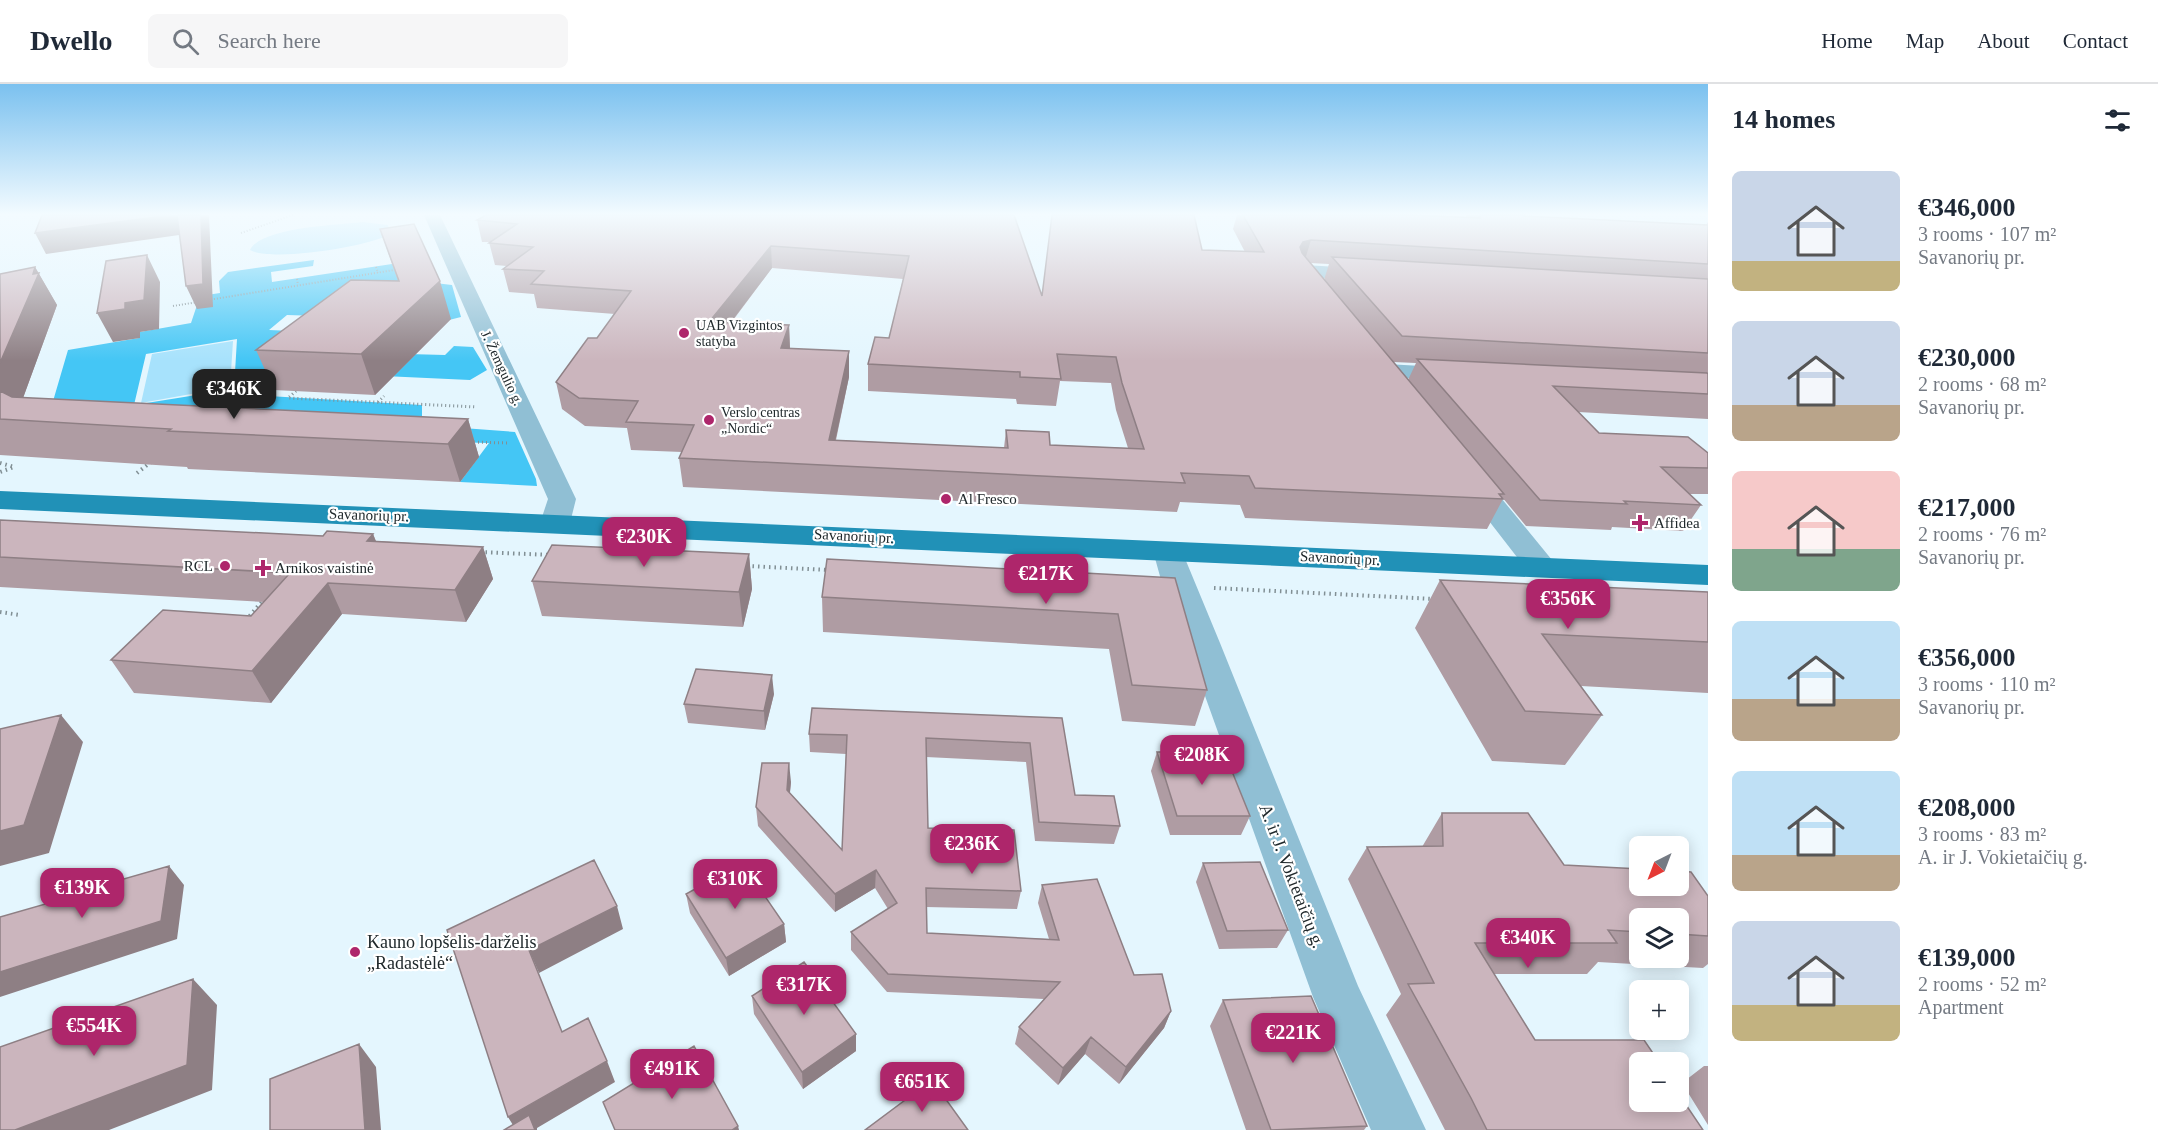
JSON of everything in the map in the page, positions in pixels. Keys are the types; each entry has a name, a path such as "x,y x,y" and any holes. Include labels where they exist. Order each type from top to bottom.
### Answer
{"main road":[{"name":"Savanorių pr.","path":"0,500 555,523 1173,569 1540,567 1708,575"}],"street":[{"name":"J. Žemgulio g.","path":"454,264 562,499 555,523"},
{"path":"1341,316 1304,271 1397,276"},
{"path":"1371,353 1393,380 1482,376"},
{"path":"1458,462 1540,567"},
{"name":"A. ir J. Vokietaičių g.","path":"1173,569 1338,997 1399,1130"}],"path":[{"path":"376,267 378,273"},
{"path":"172,306 394,270"},
{"path":"337,273 338,279"},
{"path":"297,279 298,285"},
{"path":"296,392 288,398 477,407"},
{"path":"330,400 337,393"},
{"path":"378,402 384,396"},
{"path":"422,405 428,398"},
{"path":"460,442 537,444"},
{"path":"137,472 154,460"},
{"path":"0,463 14,467 0,472"},
{"path":"476,552 557,556"},
{"path":"742,565 835,570"},
{"path":"1173,569 1446,599"},
{"path":"239,627 268,594"},
{"path":"0,612 20,615"}],"shaded area":[{"path":"287,264 313,264 313,266 271,272 272,282 392,264 435,283 452,285 461,317 449,320 287,315 269,330 292,331 334,352 445,355 454,346 473,347 487,370 470,380 297,372 268,396 422,405 422,425 515,432 537,486 460,482 489,443 215,436 51,408 68,350 139,338 140,332 191,323 200,296 220,293 219,281 228,272","holes":["237,339 234,389 134,405 146,354"]},
{"path":"233,341 230,387 141,403 152,354"}],"building":[{"path":"106,264 146,264 144,300 125,303 125,309 97,313"},
{"path":"183,264 202,264 203,284 186,286"},
{"path":"393,264 432,264 440,281 361,354 256,350 351,280 399,281"},
{"path":"510,264 756,264 709,322 789,325 781,348 849,351 829,440 1008,448 1006,430 1049,432 1050,445 1144,449 1122,383 1116,357 1057,354 1061,379 1020,377 1020,372 868,364 875,337 889,338 907,264 1031,264 1042,296 1046,264 1311,264 1504,494 1499,494 1503,499 1255,488 1249,476 1181,473 1185,483 679,458 694,425 626,422 638,401 579,398 556,382 588,338 597,338 631,291 531,284 544,271 503,269"},
{"path":"1338,264 1448,264 1708,279 1708,353 1402,336"},
{"path":"35,267 33,274 39,273 0,363 0,274"},
{"path":"1417,359 1707,373 1708,394 1553,386 1599,433 1688,437 1708,453 1708,468 1661,467 1701,505 1540,500"},
{"path":"0,391 12,397 468,419 448,444 168,431 171,429 0,419"},
{"path":"0,520 323,536 327,531 373,534 367,541 483,547 455,590 328,583 252,671 111,660 163,610 251,616 290,573 0,557"},
{"path":"552,545 749,554 739,592 532,581"},
{"path":"827,559 1175,578 1207,690 1132,685 1118,614 822,597"},
{"path":"1440,580 1708,592 1708,642 1542,634 1602,715 1525,711"},
{"path":"696,669 772,675 764,711 684,704"},
{"path":"812,708 1062,718 1075,795 1114,796 1120,826 1039,822 1030,743 926,738 928,828 1014,830 1021,891 926,888 927,933 1059,940 1042,885 1097,879 1134,975 1162,974 1171,1011 1126,1067 1091,1037 1063,1068 1019,1027 1060,982 888,974 851,932 897,903 876,870 835,894 756,807 762,763 789,763 787,790 842,850 847,735 809,734"},
{"path":"61,715 24,825 0,831 0,729"},
{"path":"1157,752 1201,752 1203,759 1227,759 1250,816 1177,816"},
{"path":"1442,813 1528,813 1564,865 1629,868 1629,896 1689,896 1689,872 1691,872 1708,896 1708,936 1689,935 1689,908 1629,908 1629,931 1608,930 1617,943 1475,943 1535,1040 1644,1040 1652,1052 1629,1052 1629,1112 1689,1112 1689,1109 1703,1130 1487,1130 1408,984 1434,983 1367,847 1443,846"},
{"path":"594,860 617,906 529,950 562,1032 588,1018 607,1061 508,1117 447,930"},
{"path":"1260,862 1288,930 1227,931 1203,863"},
{"path":"742,863 784,924 726,958 686,894"},
{"path":"169,866 161,921 0,972 0,917"},
{"path":"804,962 856,1034 802,1072 752,996"},
{"path":"193,979 187,1065 15,1130 0,1130 0,1047"},
{"path":"1311,996 1367,1126 1271,1130 1223,1000"},
{"path":"359,1044 365,1130 270,1130 270,1079"},
{"path":"694,1046 738,1126 732,1130 615,1130 603,1102"},
{"path":"932,1080 968,1130 865,1130"},
{"path":"529,1115 535,1130 504,1130"}],"place":[{"name":"UAB Vizgintos statyba","path":"684,333"},
{"name":"Verslo centras „Nordic“","path":"709,420"},
{"name":"Al Fresco","path":"946,499"},
{"name":"Affidea","path":"1640,523"},
{"name":"RCL","path":"225,566"},
{"name":"Arnikos vaistinė","path":"263,568"},
{"name":"Kauno lopšelis-darželis „Radastėlė“","path":"355,952"}]}
